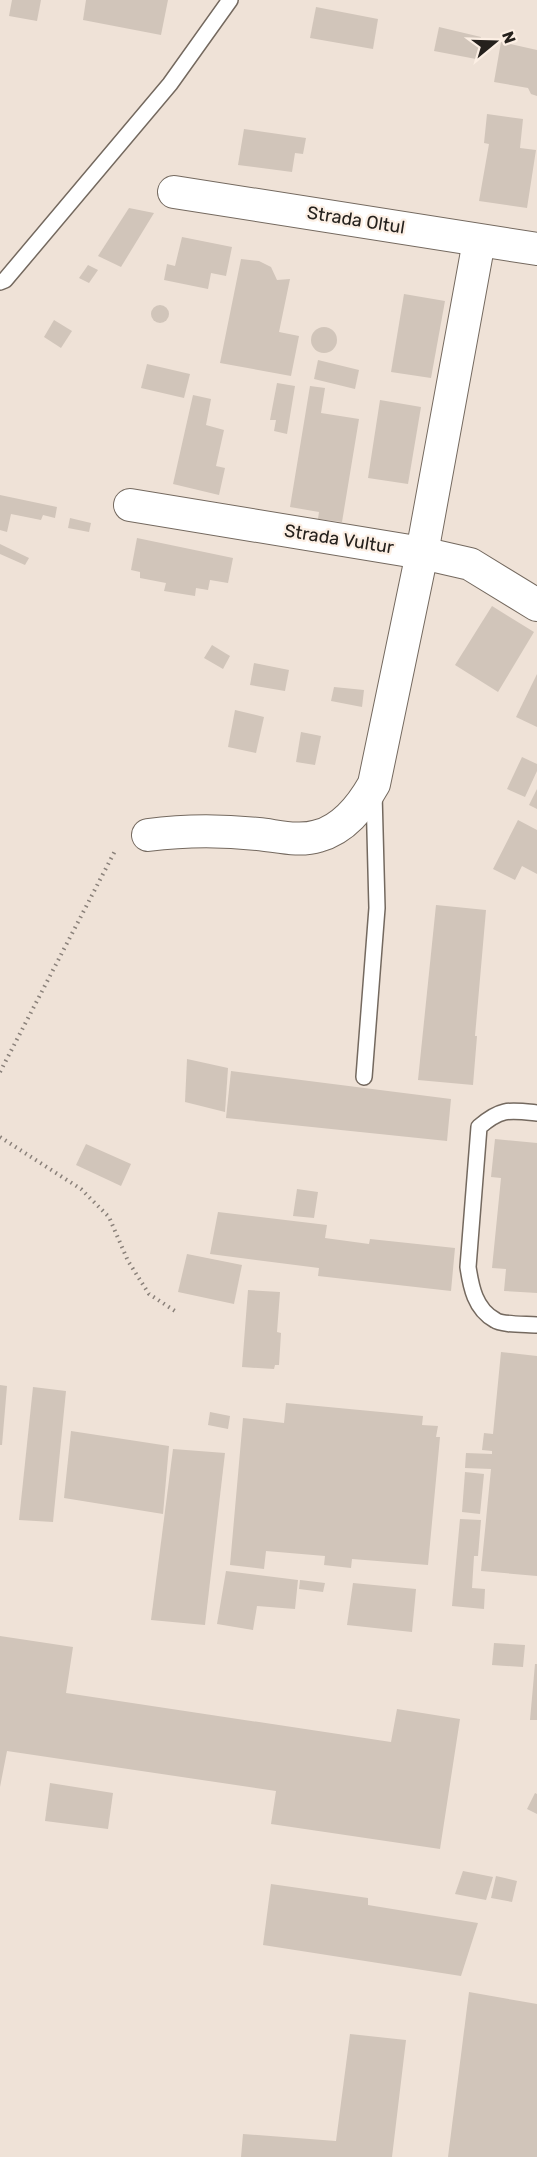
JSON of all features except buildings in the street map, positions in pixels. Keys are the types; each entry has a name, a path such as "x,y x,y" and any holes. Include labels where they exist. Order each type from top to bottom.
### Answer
{"street":[{"name":"Strada Oltul","path":"174,192 537,249"},
{"path":"148,836 201,831 296,838 319,836 342,824 362,805 374,784 422,553 479,241"},
{"name":"Strada Vultur","path":"130,505 422,553 470,564 537,605"}],"lane":[{"path":"0,282 5,280 170,84 230,0"},
{"path":"364,1077 377,908 374,784"},
{"path":"537,1113 505,1110 492,1116 479,1127 468,1267 471,1290 480,1306 496,1322 537,1325"}],"path":[{"path":"0,1072 116,849 148,836"},
{"path":"0,1137 81,1189 109,1217 128,1261 149,1294 178,1313"}]}
